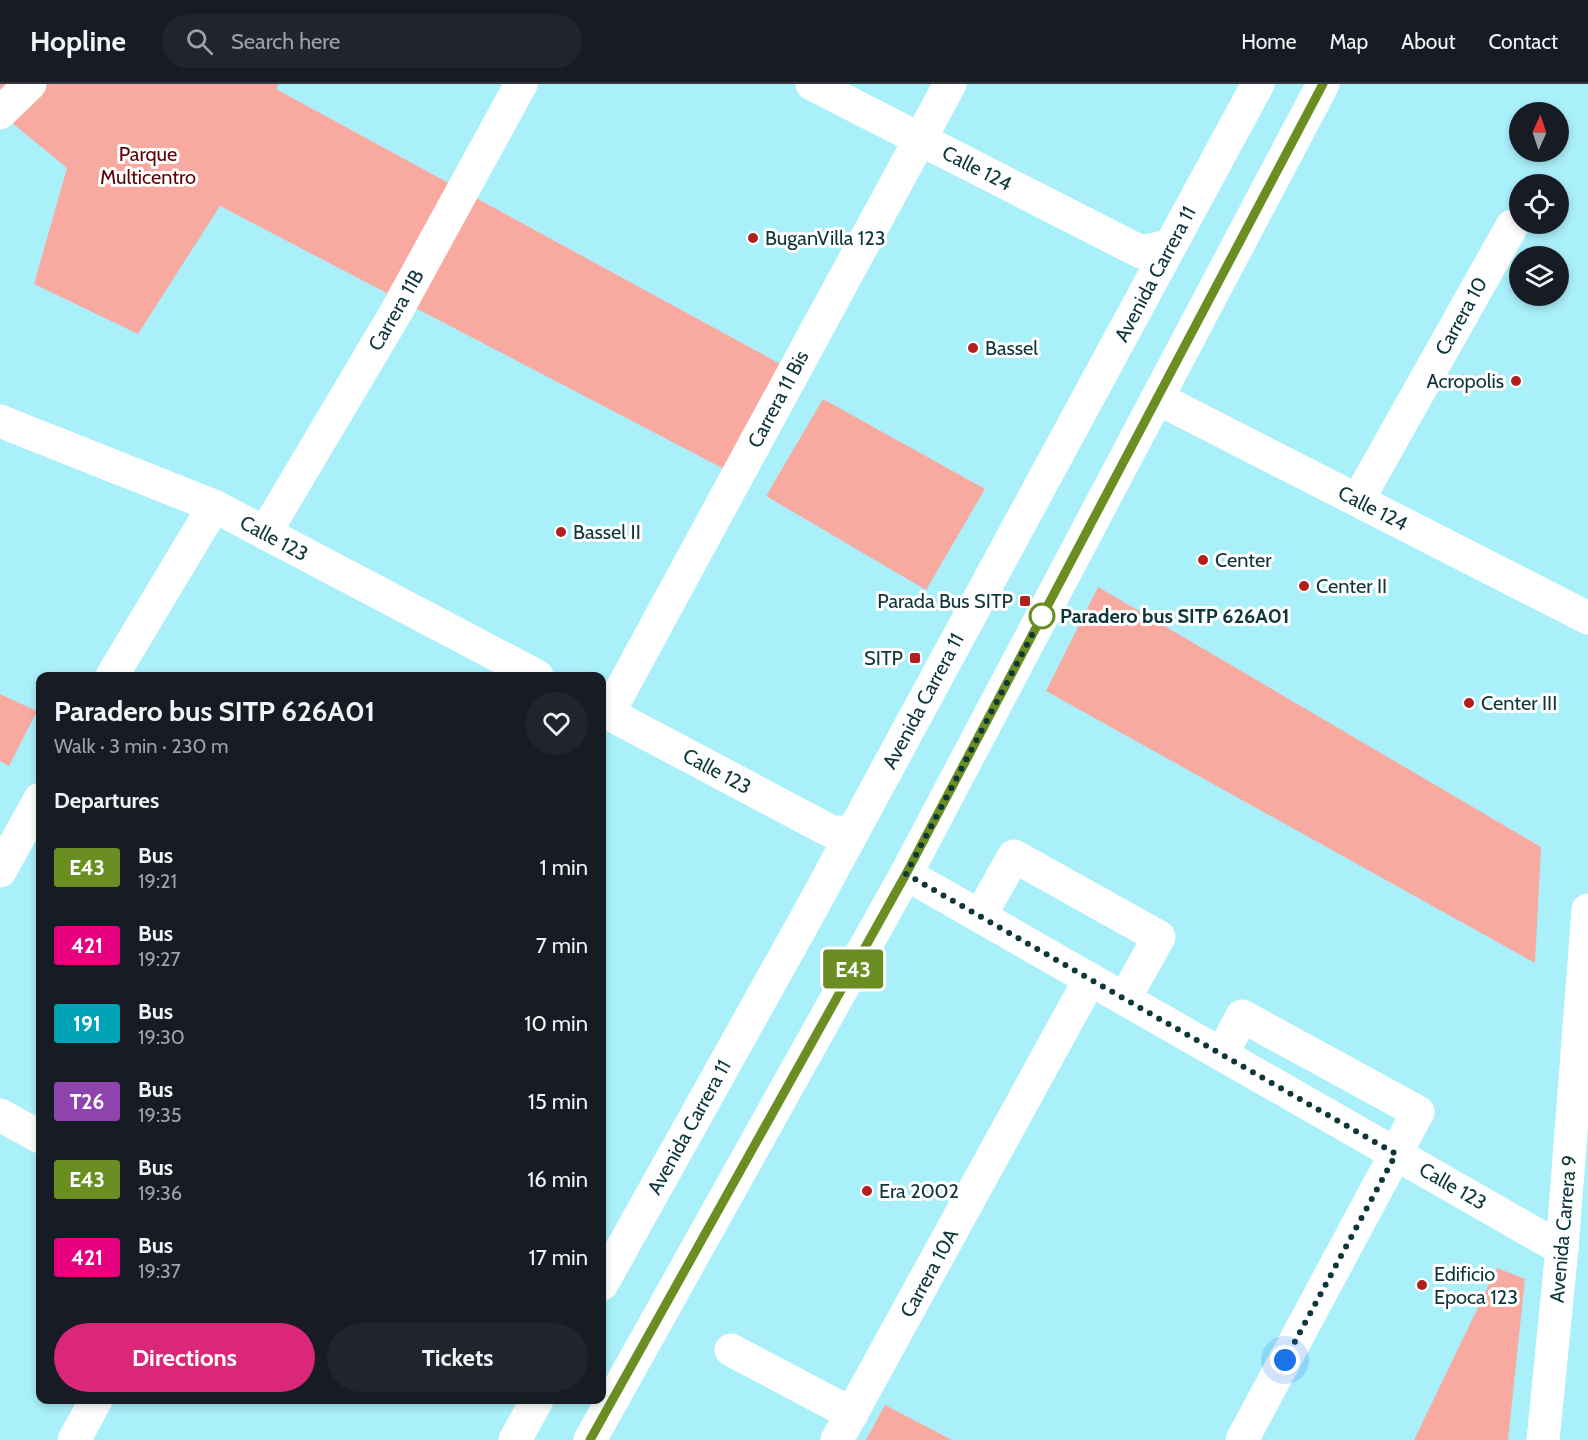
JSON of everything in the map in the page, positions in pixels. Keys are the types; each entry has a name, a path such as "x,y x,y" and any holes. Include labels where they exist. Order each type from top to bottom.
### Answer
{"street":[{"path":"0,113 30,84"},
{"name":"Carrera 11B","path":"265,533 395,314 521,84"},
{"name":"Calle 124","path":"812,84 1154,260"},
{"name":"Carrera 11 Bis","path":"606,708 950,84"},
{"name":"Avenida Carrera 11","path":"606,1277 1154,260 1258,84"},
{"path":"590,1440 906,874 1323,84"},
{"name":"Carrera 10","path":"1358,500 1509,231"},
{"name":"Calle 124","path":"1157,398 1588,618"},
{"name":"Calle 123","path":"0,421 214,506 265,533 491,666 519,672"},
{"path":"114,672 214,506"},
{"name":"Calle 123","path":"606,713 842,839"},
{"path":"0,871 36,806"},
{"path":"980,916 1014,856 1159,938 1125,998"},
{"name":"Calle 123","path":"906,874 1563,1249"},
{"name":"Avenida Carrera 9","path":"1543,1440 1563,1249 1588,910"},
{"name":"Carrera 10A","path":"844,1427 1090,979"},
{"path":"1222,1054 1242,1016 1418,1112 1242,1440"},
{"path":"0,1115 36,1135"},
{"path":"731,1350 844,1427"},
{"path":"74,1440 94,1404"},
{"path":"515,1440 528,1404"}],"green space":[{"name":"Parque Multicentro","path":"0,84 279,84 276,89 784,366 726,470 220,206 138,334 34,284 67,168 0,113"},
{"path":"823,399 985,489 926,590 766,496"},
{"path":"1098,587 1541,847 1535,963 1046,691"},
{"path":"0,694 36,711 36,713 9,766 0,761"},
{"path":"1497,1268 1525,1279 1508,1440 1414,1440"},
{"path":"885,1405 952,1440 866,1440"}],"bus line":[{"name":"E43","path":"590,1440 906,874 1323,84"}],"place":[{"name":"BuganVilla 123","path":"753,238"},
{"name":"Bassel","path":"973,348"},
{"name":"Acropolis","path":"1516,381"},
{"name":"Bassel II","path":"561,532"},
{"name":"Center","path":"1203,560"},
{"name":"Center II","path":"1304,586"},
{"name":"Parada Bus SITP","path":"1025,601"},
{"name":"Paradero bus SITP 626A01","path":"1042,616"},
{"name":"SITP","path":"915,658"},
{"name":"Center III","path":"1469,703"},
{"name":"Era 2002","path":"867,1191"},
{"name":"Edificio Epoca 123","path":"1422,1285"}],"route":[{"path":"1042,616 906,874 1396,1154 1285,1360"}]}
